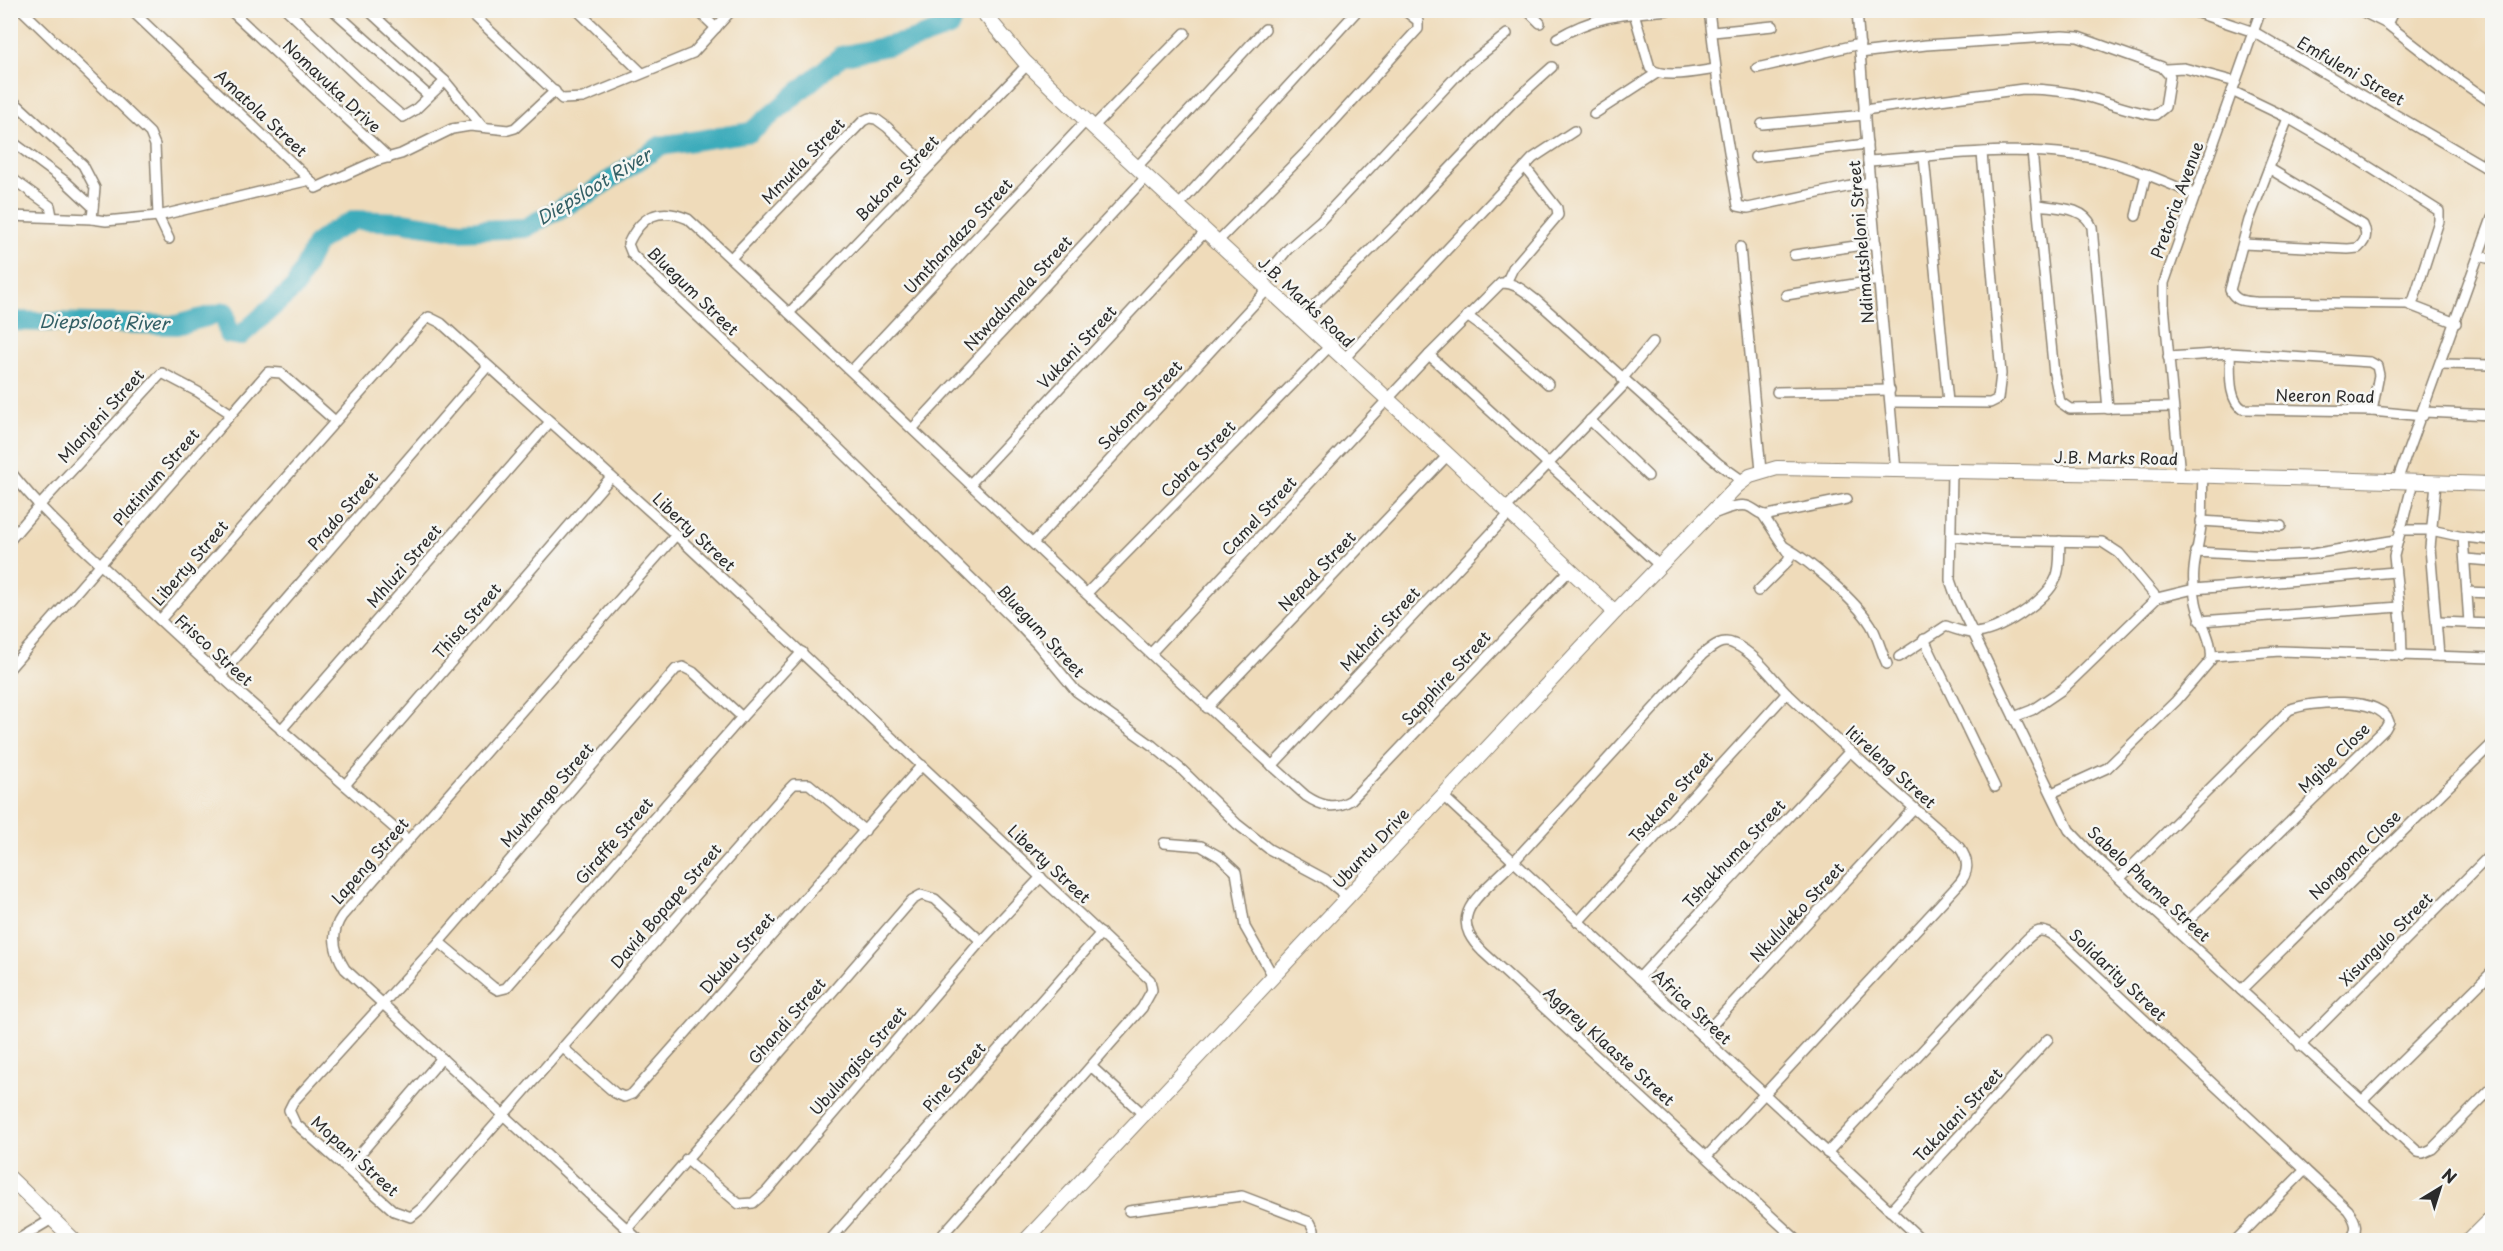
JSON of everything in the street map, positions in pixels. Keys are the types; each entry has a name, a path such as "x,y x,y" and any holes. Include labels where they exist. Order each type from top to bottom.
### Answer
{"street":[{"path":"22,10 150,133 155,145 158,216 169,239"},
{"name":"Amatola Street","path":"131,10 310,180"},
{"name":"Nomavuka Drive","path":"230,10 389,158"},
{"path":"287,10 400,115 406,116 445,81"},
{"path":"333,10 429,96"},
{"path":"368,10 445,81 482,126"},
{"path":"468,10 562,99 583,98 677,61 693,52 732,10"},
{"path":"578,10 642,73"},
{"path":"698,10 716,28"},
{"path":"1178,206 1358,10"},
{"path":"1217,242 1305,153 1418,29 1418,21 1404,10"},
{"path":"1527,10 1540,24"},
{"path":"1557,38 1587,22 1634,13 1668,10"},
{"path":"1710,10 1716,69 1738,206 1749,208 1870,182"},
{"name":"Ndimatsheloni Street","path":"1857,10 1896,471"},
{"name":"Emfuleni Street","path":"2189,10 2254,32 2489,169"},
{"name":"Pretoria Avenue","path":"2180,475 2172,407 2164,283 2261,10"},
{"path":"2359,10 2387,24 2459,80 2493,103"},
{"path":"2387,24 2394,10"},
{"path":"1634,13 1650,68 1657,73"},
{"name":"J.B. Marks Road","path":"985,16 1028,64 1089,124 1615,612"},
{"path":"1713,32 1773,26"},
{"name":"Ntwadumela Street","path":"913,429 1265,29"},
{"name":"Umthandazo Street","path":"851,371 1089,124 1185,33"},
{"name":"Sokoma Street","path":"1034,542 1265,286 1288,249 1320,221 1463,69 1507,34"},
{"path":"1757,68 1860,48 2062,36 2078,37 2166,69 2184,68 2236,82"},
{"name":"Bakone Street","path":"789,313 1028,64"},
{"path":"1300,319 1394,227 1513,102 1552,67"},
{"path":"1594,114 1657,73 1716,69"},
{"path":"1762,124 1864,113 2023,89 2043,89 2074,94 2156,115 2165,107 2170,76 2166,69"},
{"path":"310,180 316,188 321,187 360,167 389,158 452,129 482,126 508,130 515,128 555,91"},
{"path":"2232,91 2288,118 2439,211 2439,221 2412,305"},
{"path":"10,98 83,165 95,188 92,219"},
{"name":"Mmutla Street","path":"731,258 863,121 869,118 882,123 929,167"},
{"path":"2288,118 2249,220 2230,290 2234,297 2240,301 2412,305 2456,322"},
{"path":"1344,360 1533,158 1574,131"},
{"path":"10,140 65,181 93,207"},
{"path":"1755,157 1867,144"},
{"path":"2489,169 2493,145"},
{"path":"1868,161 2032,151 2098,159 2146,174 2196,195"},
{"path":"2032,151 2054,374 2060,402 2070,409 2172,407"},
{"path":"1891,402 1990,403 1998,399 2001,387 1982,153"},
{"path":"1924,157 1948,402"},
{"path":"1525,167 1557,208 1558,215 1513,268 1506,283 1519,287 1536,300 1624,381 1719,464 1743,481"},
{"path":"2243,244 2348,249 2358,248 2365,239 2366,232 2363,225 2270,170"},
{"path":"2136,216 2146,174"},
{"path":"10,177 50,206 52,216"},
{"name":"Amatola Street","path":"10,216 106,220 158,216 310,180"},
{"path":"2038,205 2074,211 2087,218 2092,227 2108,409"},
{"name":"Bluegum Street","path":"1342,806 1324,806 1315,802 1207,708 1034,542 688,219 674,212 662,212 650,216 635,230 628,244 632,254 830,441 1016,622 1076,691 1153,746 1237,824 1269,849 1325,879 1347,897"},
{"path":"2397,482 2493,218"},
{"name":"Vukani Street","path":"971,483 1206,231"},
{"path":"1794,255 1876,243"},
{"path":"1740,247 1761,471"},
{"path":"2479,256 2493,259"},
{"path":"1786,295 1879,280"},
{"name":"Camel Street","path":"1151,653 1429,355 1492,290 1506,283"},
{"path":"1467,316 1496,337 1548,384"},
{"name":"Liberty Street","path":"160,620 425,320 429,318 441,323 676,535 1147,976 1152,990 1142,1008 938,1240"},
{"name":"Mkhari Street","path":"1272,766 1590,420 1624,381 1653,342"},
{"name":"Cobra Street","path":"1088,593 1330,346"},
{"path":"2168,357 2230,353 2370,362 2377,366 2379,375 2372,411"},
{"name":"Neeron Road","path":"2230,353 2233,396 2238,406 2248,410 2493,415"},
{"path":"1429,355 1660,566"},
{"path":"2441,364 2493,365"},
{"name":"Prado Street","path":"220,676 488,366"},
{"name":"Platinum Street","path":"10,668 268,372 274,371 284,375 335,421"},
{"name":"Mlanjeni Street","path":"10,540 162,373 198,392 230,413"},
{"path":"1777,392 1890,390"},
{"path":"1590,420 1648,476"},
{"name":"Mhluzi Street","path":"281,730 550,422"},
{"name":"Nepad Street","path":"1207,708 1448,455"},
{"name":"J.B. Marks Road","path":"1743,481 1761,471 1777,468 2180,475 2493,484"},
{"name":"Frisco Street","path":"10,471 39,506 220,676 408,840"},
{"name":"Sabelo Phama Street","path":"1952,472 1950,580 2068,830 2413,1148 2423,1154 2432,1149 2493,1088"},
{"path":"2052,793 2107,768 2176,701 2212,656 2200,621 2194,589 2195,552 2201,521 2203,476"},
{"name":"Thisa Street","path":"345,785 611,477"},
{"name":"Ubuntu Drive","path":"1026,1240 1615,612 1743,481"},
{"path":"2402,656 2400,607 2395,572 2396,540 2413,482"},
{"path":"2436,483 2430,548 2438,622 2439,656"},
{"path":"1763,515 1847,499"},
{"path":"1708,516 1740,505 1749,506 1763,515 1785,547 1790,556 1788,561 1758,591"},
{"path":"2201,521 2281,526"},
{"path":"2400,530 2431,530 2463,537 2493,540"},
{"name":"Lapeng Street","path":"639,1240 345,969 338,954 334,933 342,916 676,535"},
{"path":"1951,536 1988,540 2102,542 2119,553 2157,598"},
{"path":"2463,537 2469,623"},
{"path":"2195,552 2271,556 2312,554 2396,540"},
{"path":"1899,657 1946,626 1974,633 2019,616 2052,586 2059,571 2060,541"},
{"path":"1785,547 1815,566 1863,614 1873,628 1887,664"},
{"path":"2465,559 2493,561"},
{"name":"Sapphire Street","path":"1342,806 1351,800 1570,570"},
{"path":"2014,717 2032,710 2063,688 2157,598 2194,589 2395,572"},
{"path":"2467,592 2493,593"},
{"path":"2200,621 2400,607"},
{"path":"2438,622 2493,624"},
{"path":"1924,639 1995,787"},
{"name":"Itireleng Street","path":"1514,862 1694,664 1714,646 1726,642 1742,648 1787,693 1962,851 1967,863 1964,879 1707,1156"},
{"path":"2212,656 2280,651 2493,658"},
{"name":"Giraffe Street","path":"439,942 493,987 498,990 506,988 801,652"},
{"name":"Muvhango Street","path":"384,1004 676,669 683,667 693,672 742,717"},
{"name":"Tsakane Street","path":"1578,921 1787,693"},
{"name":"Mgibe Close","path":"2120,878 2289,710 2307,704 2360,704 2375,707 2387,716 2390,722 2385,729 2178,931"},
{"name":"Nongoma Close","path":"2241,990 2493,744"},
{"name":"Tshakhuma Street","path":"1639,978 1850,751"},
{"name":"Dkubu Street","path":"562,1047 615,1093 624,1097 632,1094 922,765"},
{"name":"David Bopape Street","path":"504,1114 794,784 805,783 812,786 865,831"},
{"name":"Africa Street","path":"1443,796 1922,1240"},
{"name":"Nkululeko Street","path":"1702,1036 1914,808"},
{"path":"1164,843 1201,846 1220,856 1236,872 1245,927 1273,976"},
{"name":"Xisungulo Street","path":"2300,1046 2493,853"},
{"name":"Aggrey Klaaste Street","path":"1514,862 1472,904 1466,920 1472,939 1797,1240"},
{"name":"Ubulungisa Street","path":"686,1159 739,1204 753,1203 981,941 1041,877"},
{"name":"Ghandi Street","path":"627,1229 917,896 927,895 935,899 981,941"},
{"name":"Solidarity Street","path":"1827,1153 2020,946 2036,931 2042,930 2059,940 2352,1216 2356,1229 2350,1240"},
{"name":"Pine Street","path":"830,1240 1101,933"},
{"path":"2362,1101 2493,972"},
{"name":"Mopani Street","path":"384,1004 293,1102 289,1110 296,1123 394,1212 411,1217 422,1208 504,1114"},
{"name":"Takalani Street","path":"1890,1211 2048,1039"},
{"path":"348,1168 442,1058"},
{"path":"1092,1067 1143,1114"},
{"path":"2236,1240 2305,1170"},
{"path":"10,1178 74,1240"},
{"path":"1129,1211 1242,1196 1307,1220 1313,1226 1314,1240"},
{"path":"2469,1240 2493,1217"},
{"path":"17,1240 52,1219"}],"waterway":[{"name":"Diepsloot River","path":"10,321 176,325 225,312 228,334 240,336 295,287 316,244 333,231 355,220 402,222 460,231 525,228 593,191 660,146 751,132 841,56 910,41 949,27 956,10"}]}
